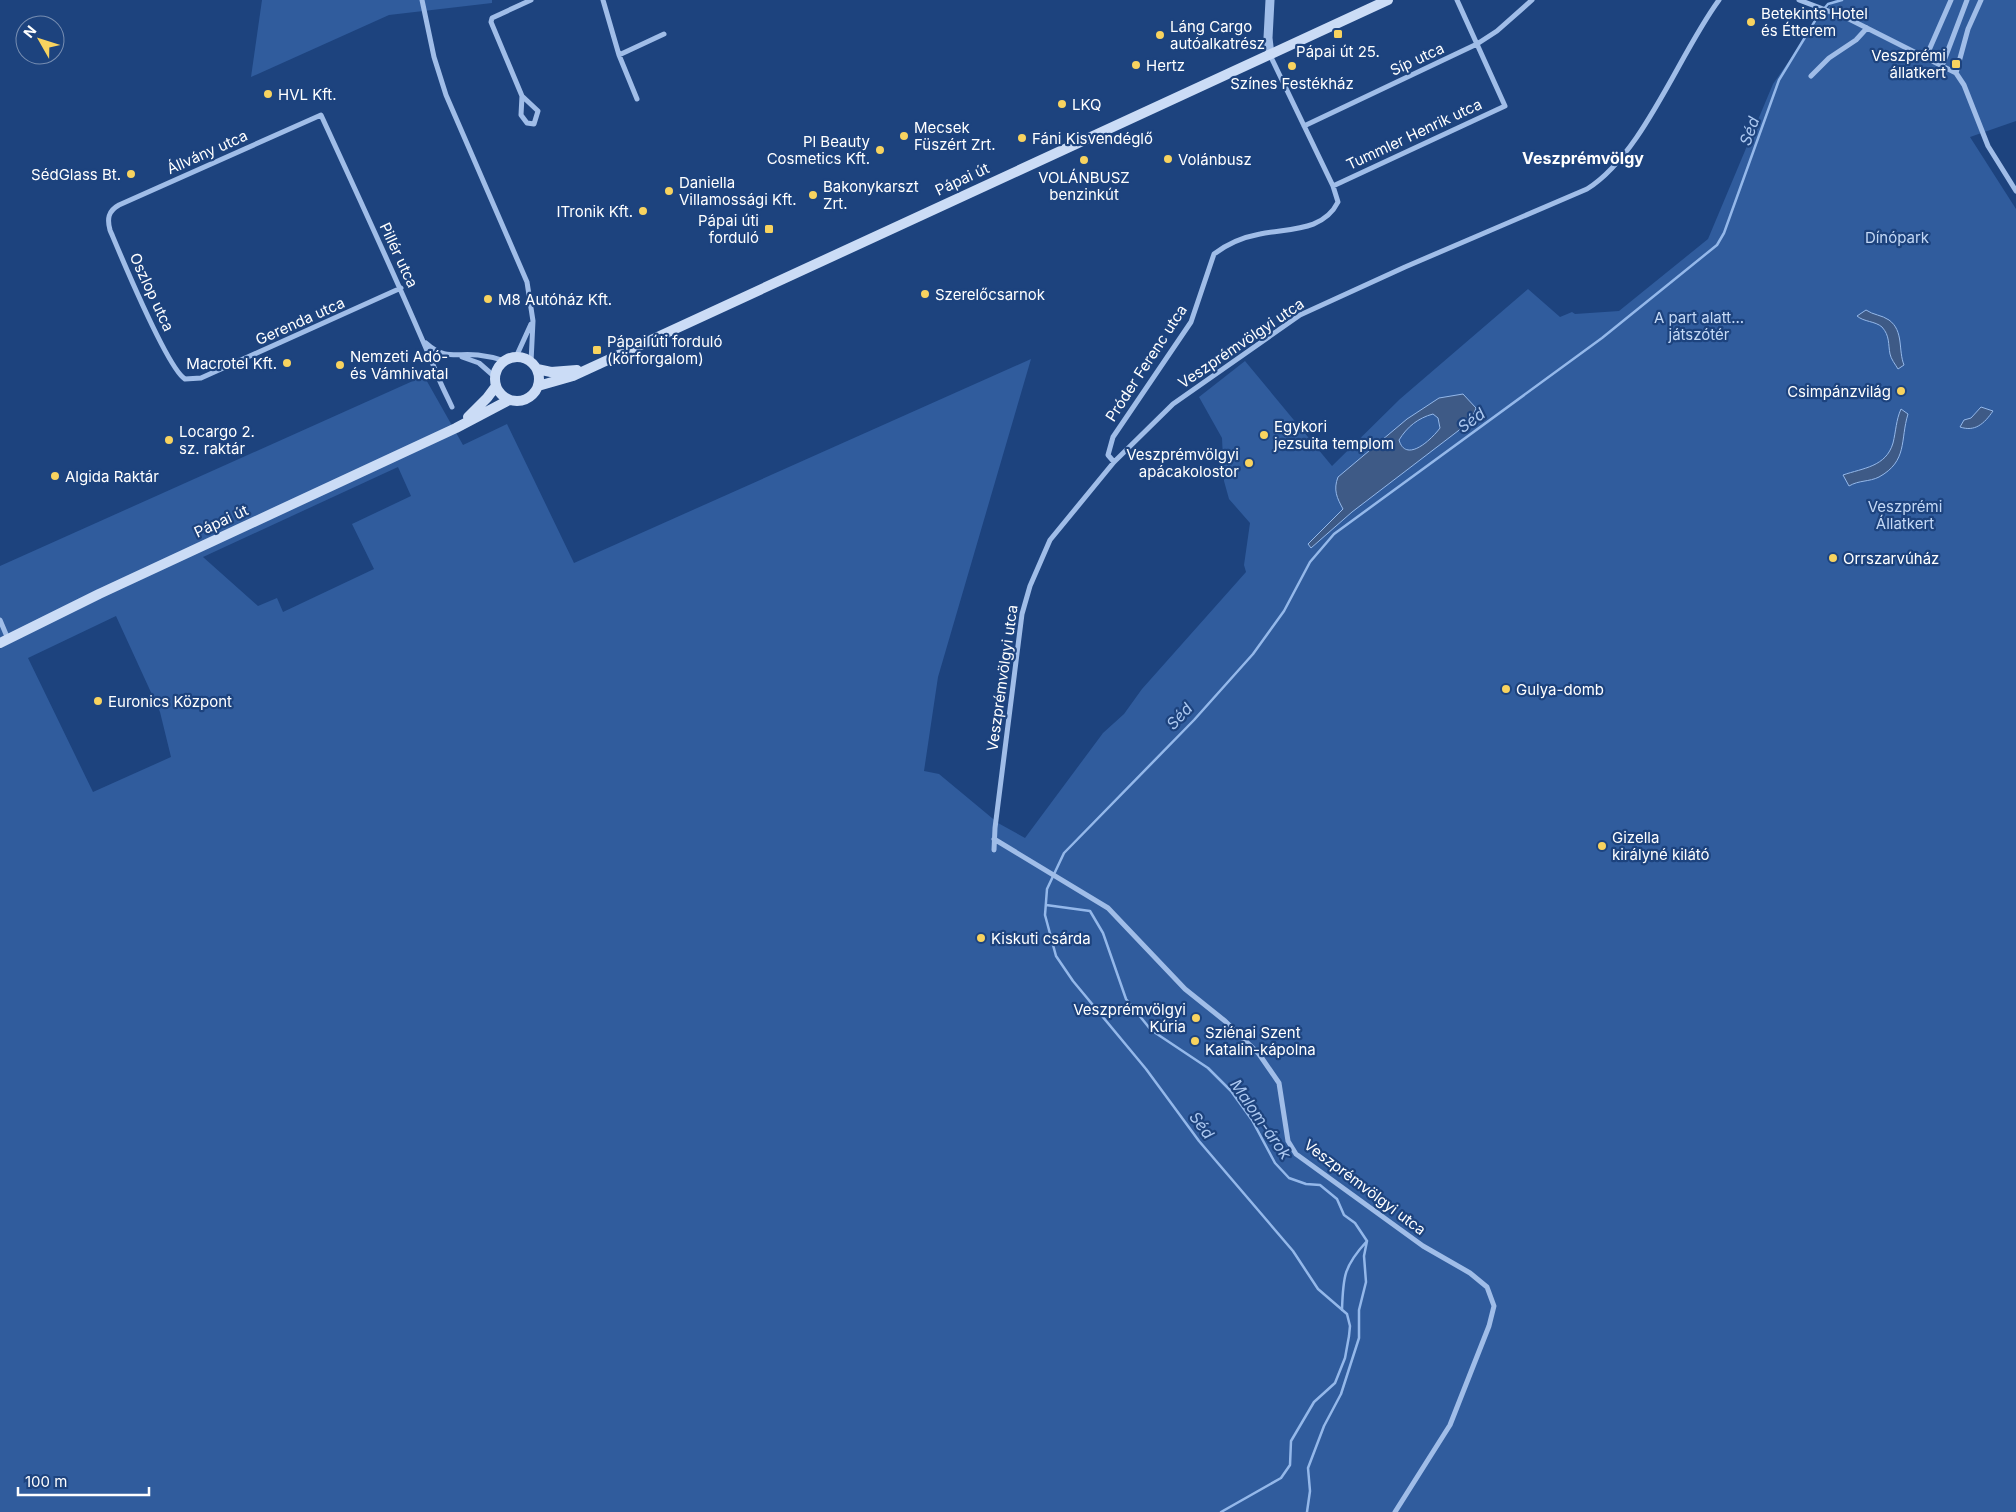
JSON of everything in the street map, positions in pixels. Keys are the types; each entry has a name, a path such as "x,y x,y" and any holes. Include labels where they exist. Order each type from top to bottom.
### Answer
{"main road":[{"name":"Pápai út","path":"538,386 573,376 1388,0"},
{"path":"516,357 534,365 538,386 528,399 520,401 509,400 502,395 495,381 497,370 504,361 516,357"},
{"name":"Pápai út","path":"534,365 551,372 586,370"},
{"name":"Pápai út","path":"456,428 487,398 495,381"},
{"name":"Pápai út","path":"4,641 456,428 509,400"}],"street":[{"path":"422,0 434,57 446,95 527,282 533,321 534,365"},
{"path":"522,96 521,115 524,120 534,124 538,111 522,96 491,22 492,18 531,0"},
{"path":"603,0 619,55 637,99"},
{"path":"1270,0 1268,38 1270,55 1333,186"},
{"path":"1457,0 1477,44"},
{"name":"Síp utca","path":"1304,126 1477,44 1497,31 1532,0"},
{"name":"Veszprémvölgyi utca","path":"994,850 1022,614 1030,586 1050,540 1114,462 1173,404 1300,315 1405,267 1586,189 1599,181 1618,162 1636,135 1719,0"},
{"path":"1799,0 1847,18 1956,73 1964,85 1988,146 2016,191"},
{"path":"1926,57 1951,0"},
{"path":"1942,66 1967,0"},
{"path":"1956,73 1968,29 1981,0"},
{"path":"1811,76 1829,58 1856,40 1867,28"},
{"path":"619,55 664,34"},
{"name":"Tummler Henrik utca","path":"1333,186 1505,106 1477,44"},
{"name":"Állvány utca","path":"108,217 110,212 119,205 321,115"},
{"name":"Pillér utca","path":"321,115 401,288 452,407"},
{"name":"Próder Ferenc utca","path":"1114,462 1108,455 1113,437 1191,322 1214,254 1228,245 1254,235 1296,230 1322,220 1334,210 1338,202 1333,186"},
{"name":"Oszlop utca","path":"108,217 110,230 179,375"},
{"name":"Gerenda utca","path":"179,375 185,378 201,378 401,288"},
{"path":"516,357 533,321"},
{"path":"424,341 437,352 459,356 479,363 495,381"},
{"path":"459,356 476,355 504,361"},
{"path":"0,620 4,641"},
{"name":"Veszprémvölgyi utca","path":"994,839 1108,908 1185,989 1224,1021 1259,1054 1279,1083 1288,1141 1296,1154 1380,1217 1423,1246 1470,1273 1487,1288 1494,1306 1489,1326 1450,1425 1415,1476 1395,1512"}],"green space":[{"path":"262,0 492,0 492,3 389,15 251,77"},
{"path":"1835,0 2016,0 2016,121 1970,137 2016,209 2016,1512 0,1512 0,566 424,376 463,445 507,424 574,563 1031,359 938,677 924,771 939,774 998,823 1025,838 1103,733 1124,714 1142,689 1246,572 1244,565 1250,523 1229,499 1224,481 1222,438 1199,397 1245,361 1332,466 1400,399 1528,289 1560,317 1572,312 1575,314 1619,311 1708,239 1773,84 1822,14","holes":["398,467 411,496 352,524 374,569 283,612 277,598 258,606 203,557","116,616 160,712 171,757 93,792 28,658"]}],"water":[{"path":"1866,310 1894,324 1899,335 1904,365 1898,369 1891,356 1885,330 1857,316"},
{"path":"1463,394 1476,408 1471,421 1352,512 1311,548 1308,544 1343,509 1336,494 1338,477 1407,419 1439,398","holes":["1433,414 1438,418 1440,428 1425,443 1413,450 1407,450 1402,447 1399,440 1413,424"]},
{"path":"1981,407 1993,411 1986,420 1975,428 1960,427 1964,420 1971,418"},
{"path":"1901,409 1908,414 1899,457 1895,464 1879,477 1849,486 1843,475 1879,462 1890,451"}],"waterway":[{"name":"Séd","path":"1221,1512 1281,1478 1290,1465 1291,1441 1314,1402 1335,1383 1345,1358 1350,1326 1347,1314 1318,1289 1293,1251 1199,1141 1146,1069 1073,981 1056,956 1045,915 1047,889 1064,853 1194,720 1253,654 1284,611 1310,562 1334,534 1602,338 1717,245 1724,233 1779,80 1818,16 1828,4 1842,0"},
{"name":"Malom-árok","path":"1046,905 1090,911 1103,933 1126,999 1151,1030 1208,1068 1231,1091 1252,1120 1275,1163 1289,1178 1306,1184 1320,1185 1337,1199 1344,1215 1355,1223 1367,1241 1364,1256 1366,1282 1359,1310 1359,1338 1341,1394 1324,1426 1308,1468 1310,1491 1307,1512"},
{"name":"Malom-árok","path":"1342,1310 1346,1272 1359,1250 1367,1241"}],"place":[{"name":"Betekints Hotel és Étterem","path":"1751,22"},
{"name":"Pápai út 25.","path":"1338,34"},
{"name":"Láng Cargo autóalkatrész","path":"1160,35"},
{"name":"Veszprémi állatkert","path":"1956,64"},
{"name":"Hertz","path":"1136,65"},
{"name":"Színes Festékház","path":"1292,66"},
{"name":"HVL Kft.","path":"268,94"},
{"name":"LKQ","path":"1062,104"},
{"name":"Mecsek Füszért Zrt.","path":"904,136"},
{"name":"Fáni Kisvendéglő","path":"1022,138"},
{"name":"Pl Beauty Cosmetics Kft.","path":"880,150"},
{"name":"Volánbusz","path":"1168,159"},
{"name":"VOLÁNBUSZ benzinkút","path":"1084,160"},
{"name":"SédGlass Bt.","path":"131,174"},
{"name":"Daniella Villamossági Kft.","path":"669,191"},
{"name":"Bakonykarszt Zrt.","path":"813,195"},
{"name":"ITronik Kft.","path":"643,211"},
{"name":"Pápai úti forduló","path":"769,229"},
{"name":"Szerelőcsarnok","path":"925,294"},
{"name":"M8 Autóház Kft.","path":"488,299"},
{"name":"Pápai úti forduló (körforgalom)","path":"597,350"},
{"name":"Macrotel Kft.","path":"287,363"},
{"name":"Nemzeti Adó- és Vámhivatal","path":"340,365"},
{"name":"Csimpánzvilág","path":"1901,391"},
{"name":"Egykori jezsuita templom","path":"1264,435"},
{"name":"Locargo 2. sz. raktár","path":"169,440"},
{"name":"Veszprémvölgyi apácakolostor","path":"1249,463"},
{"name":"Algida Raktár","path":"55,476"},
{"name":"Orrszarvúház","path":"1833,558"},
{"name":"Gulya-domb","path":"1506,689"},
{"name":"Euronics Központ","path":"98,701"},
{"name":"Gizella királyné kilátó","path":"1602,846"},
{"name":"Kiskuti csárda","path":"981,938"},
{"name":"Veszprémvölgyi Kúria","path":"1196,1018"},
{"name":"Sziénai Szent Katalin-kápolna","path":"1195,1041"}],"district":[{"name":"Veszprémvölgy","path":"1583,158"}],"park label":[{"name":"Dínópark","path":"1897,237"},
{"name":"A part alatt... játszótér","path":"1699,326"},
{"name":"Veszprémi Állatkert","path":"1905,514"}]}
